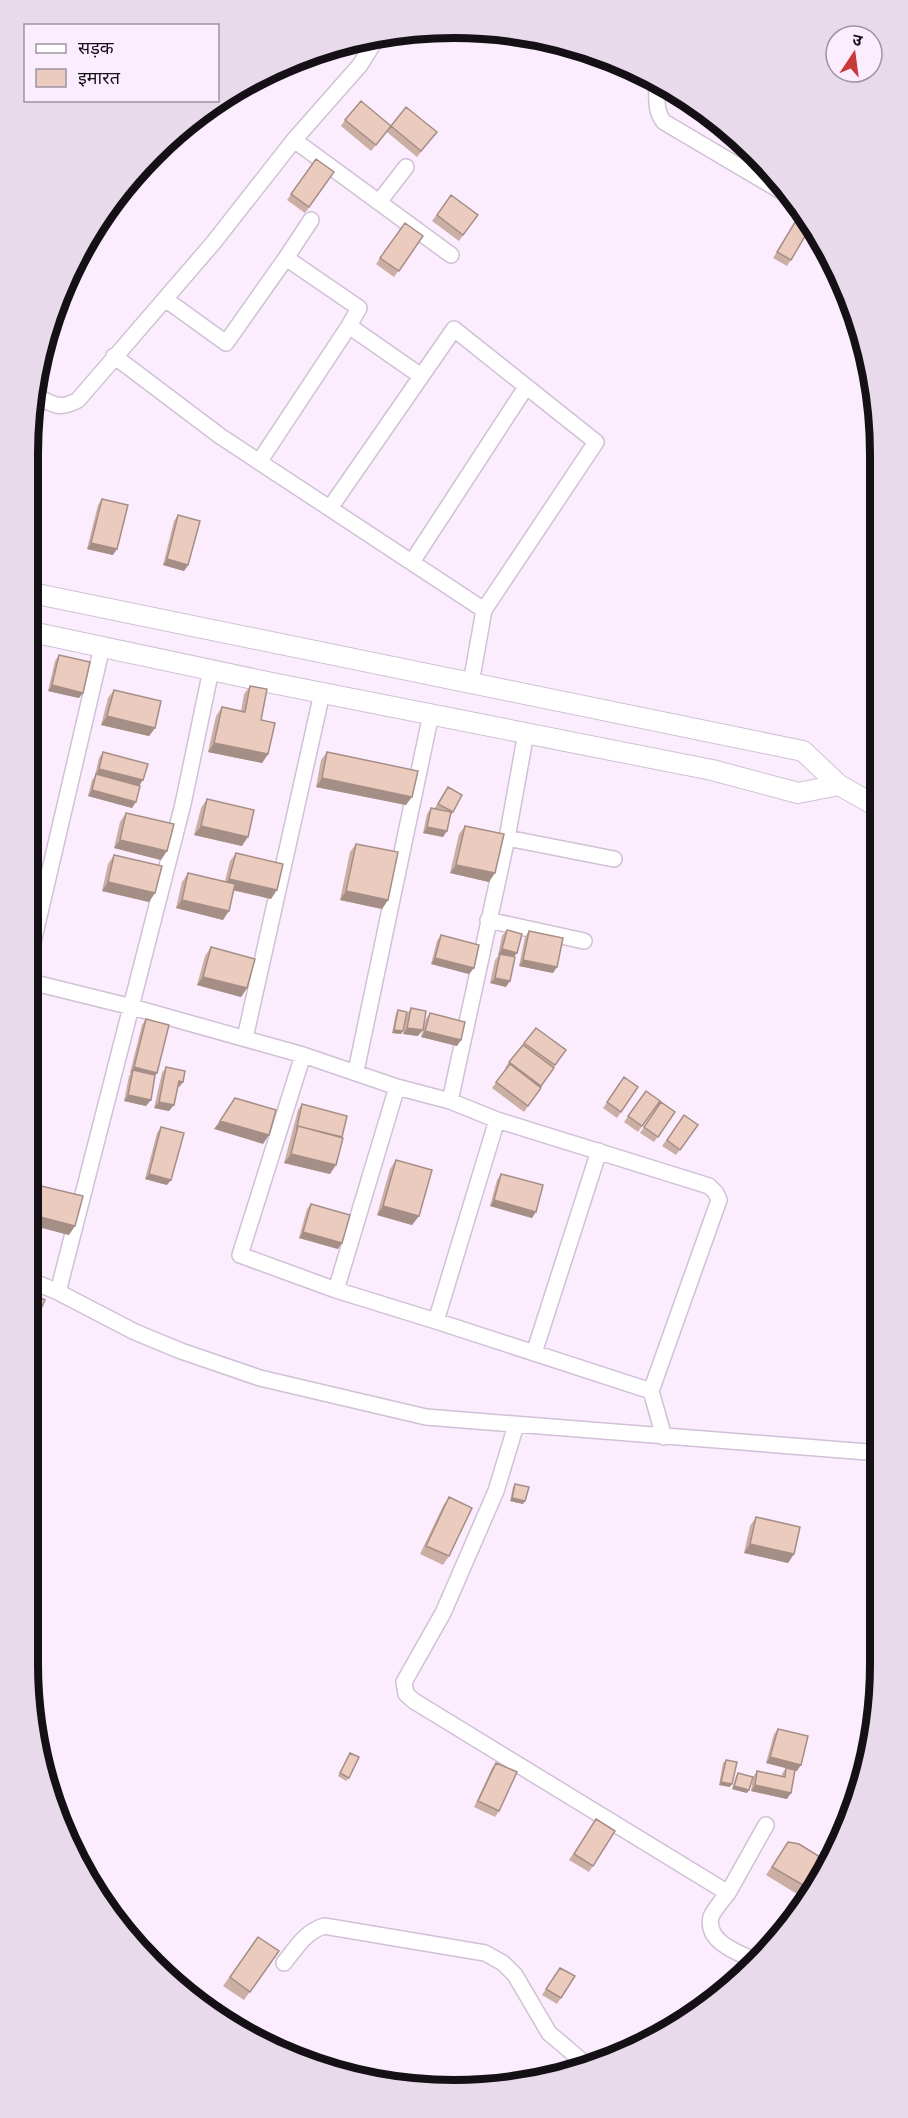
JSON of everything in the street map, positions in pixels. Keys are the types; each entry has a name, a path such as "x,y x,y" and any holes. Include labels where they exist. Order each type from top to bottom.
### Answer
{"street":[{"path":"41,398 53,405 67,406 78,400 214,242 294,140 360,65 372,46"},
{"path":"656,90 656,106 664,122 773,186"},
{"path":"294,140 451,255"},
{"path":"380,202 406,167"},
{"path":"165,299 226,343 311,220"},
{"path":"259,462 359,308 286,258"},
{"path":"349,326 421,376"},
{"path":"330,508 454,329 596,442 484,609 471,683"},
{"path":"114,357 220,436 484,609"},
{"path":"412,562 526,387"},
{"path":"38,594 803,752 839,785 870,802"},
{"path":"38,633 322,693 712,770 798,793 839,785"},
{"path":"38,921 102,647"},
{"path":"58,1292 183,804 211,670"},
{"path":"244,1038 322,693"},
{"path":"356,1071 431,714"},
{"path":"450,1101 507,838 526,733"},
{"path":"507,838 614,859"},
{"path":"488,920 584,941"},
{"path":"38,984 132,1007 303,1055 356,1071 397,1087 450,1101 497,1120 709,1186 717,1193 719,1200 651,1391 664,1437"},
{"path":"303,1055 240,1255 336,1290 651,1391"},
{"path":"336,1290 397,1087"},
{"path":"436,1321 497,1120"},
{"path":"534,1353 599,1151"},
{"path":"38,1284 135,1332 181,1351 260,1378 426,1417 870,1452"},
{"path":"516,1425 496,1491 443,1613 404,1682 406,1694 728,1893"},
{"path":"750,1958 727,1947 715,1936 711,1926 712,1915 728,1893 766,1825"},
{"path":"285,1964 303,1938 312,1930 324,1926 485,1953 503,1963 515,1975 549,2033 579,2061"}],"building":[{"path":"361,101 391,126 376,145 345,120"},
{"path":"406,107 437,132 421,151 391,126"},
{"path":"316,159 334,172 309,207 291,194"},
{"path":"451,195 478,215 463,235 437,215"},
{"path":"797,219 807,233 791,260 777,252"},
{"path":"405,223 423,236 399,271 380,258"},
{"path":"102,499 128,505 117,549 91,543"},
{"path":"178,515 200,521 188,565 167,559"},
{"path":"59,655 90,662 83,693 52,685"},
{"path":"250,686 267,689 261,720 275,723 268,754 214,743 222,707 245,712"},
{"path":"114,690 161,701 155,728 107,716"},
{"path":"103,752 148,764 143,780 99,769"},
{"path":"327,752 418,771 412,797 322,778"},
{"path":"96,774 140,786 136,802 92,790"},
{"path":"448,787 462,795 453,812 438,804"},
{"path":"207,799 254,810 248,837 201,826"},
{"path":"431,808 451,812 447,831 427,827"},
{"path":"126,813 174,824 167,851 120,840"},
{"path":"465,826 504,834 495,873 456,865"},
{"path":"356,844 398,852 388,900 346,891"},
{"path":"236,853 283,864 277,890 229,879"},
{"path":"114,855 162,866 155,893 108,882"},
{"path":"188,873 235,884 229,911 182,900"},
{"path":"507,930 522,934 517,953 502,949"},
{"path":"529,931 563,938 557,967 523,960"},
{"path":"441,935 479,945 474,968 435,958"},
{"path":"211,947 255,959 247,988 203,977"},
{"path":"500,954 515,957 510,981 495,978"},
{"path":"411,1008 426,1011 423,1030 407,1028"},
{"path":"398,1010 407,1012 403,1031 394,1030"},
{"path":"430,1013 465,1022 461,1040 425,1031"},
{"path":"146,1019 169,1025 157,1073 134,1067"},
{"path":"536,1028 566,1050 555,1065 524,1043"},
{"path":"523,1045 554,1068 541,1086 509,1062"},
{"path":"510,1064 541,1088 528,1106 496,1082"},
{"path":"166,1067 185,1071 183,1082 179,1081 174,1105 159,1102"},
{"path":"133,1070 155,1075 151,1100 128,1095"},
{"path":"624,1077 638,1087 621,1112 607,1102"},
{"path":"646,1091 660,1101 642,1126 628,1116"},
{"path":"235,1098 276,1110 269,1135 220,1121"},
{"path":"661,1102 675,1112 658,1137 644,1127"},
{"path":"302,1104 347,1116 342,1137 297,1127"},
{"path":"684,1115 698,1125 680,1150 667,1140"},
{"path":"298,1126 343,1138 336,1165 291,1154"},
{"path":"161,1127 184,1133 171,1180 149,1174"},
{"path":"396,1160 432,1170 419,1216 383,1206"},
{"path":"501,1174 543,1185 536,1212 494,1200"},
{"path":"38,1185 83,1196 75,1226 38,1216"},
{"path":"311,1204 350,1215 342,1243 303,1232"},
{"path":"38,1297 45,1300 38,1316"},
{"path":"515,1484 529,1487 525,1501 512,1498"},
{"path":"449,1497 472,1508 449,1556 426,1546"},
{"path":"756,1517 800,1527 794,1554 750,1544"},
{"path":"778,1729 808,1736 801,1765 770,1757"},
{"path":"350,1753 359,1757 349,1778 340,1773"},
{"path":"726,1760 737,1762 732,1784 721,1782"},
{"path":"496,1763 517,1772 499,1811 478,1801"},
{"path":"786,1768 795,1770 791,1793 755,1785 757,1771 785,1777"},
{"path":"738,1773 753,1777 749,1790 734,1786"},
{"path":"596,1819 615,1831 593,1866 574,1854"},
{"path":"788,1842 799,1844 822,1858 806,1887 772,1867"},
{"path":"258,1937 279,1951 250,1992 230,1977"},
{"path":"560,1968 575,1976 561,1998 546,1989"}]}
